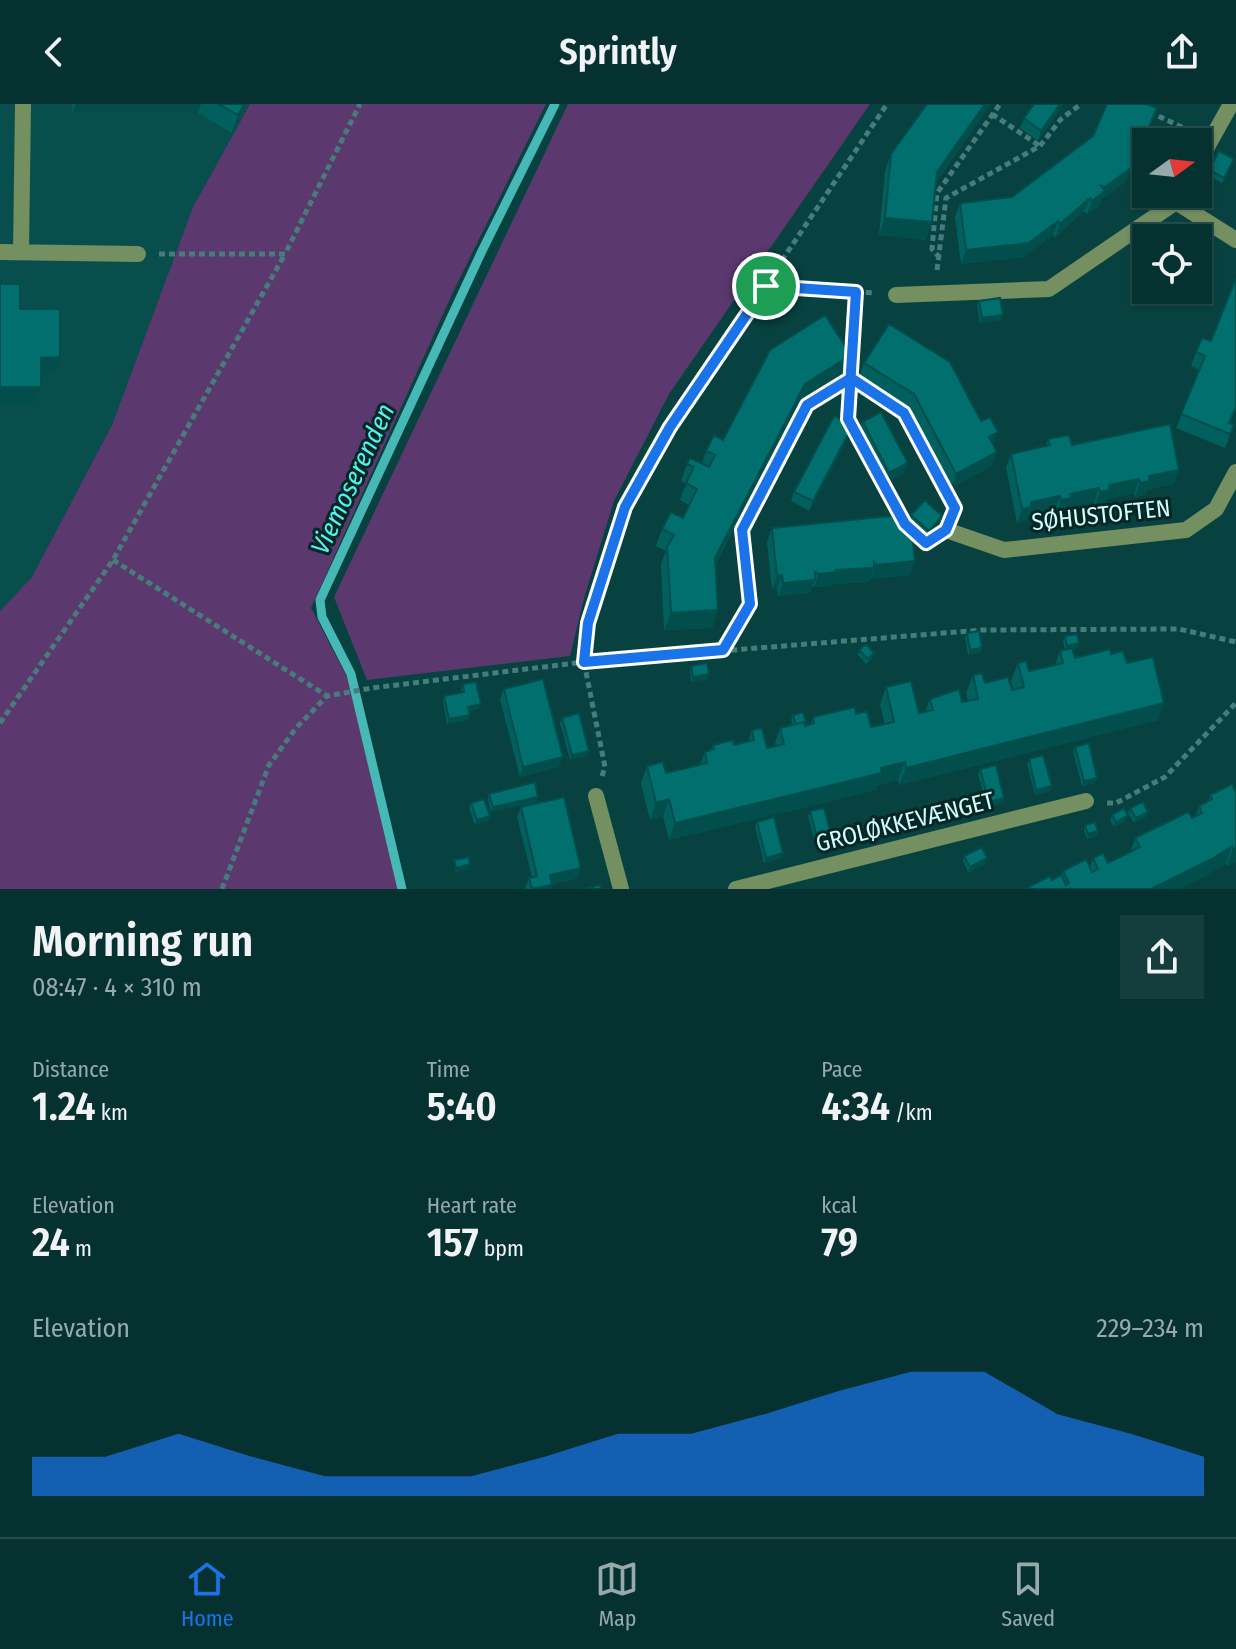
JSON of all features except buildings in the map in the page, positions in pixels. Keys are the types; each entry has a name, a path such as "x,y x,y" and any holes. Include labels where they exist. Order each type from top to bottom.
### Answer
{"street":[{"path":"21,252 23,104"},
{"path":"1212,139 1231,104"},
{"path":"896,295 1049,289 1164,208"},
{"path":"1192,208 1236,240"},
{"path":"0,252 138,254"},
{"name":"SØHUSTOFTEN","path":"946,530 1004,550 1186,530 1216,509 1236,472"},
{"path":"596,796 621,889"},
{"name":"GROLØKKEVÆNGET","path":"736,889 1086,801"}],"path":[{"path":"0,723 113,560 285,254 360,104"},
{"path":"596,796 605,767 584,662 588,623 625,507 670,427 887,104"},
{"path":"940,258 932,249 937,193 1000,104"},
{"path":"931,295 940,258 946,198 1040,146 1061,119 1081,104"},
{"path":"1143,104 1154,114 1184,128"},
{"path":"992,114 1040,146"},
{"path":"138,254 285,254"},
{"path":"766,286 896,295"},
{"path":"851,378 904,413 955,508 946,530 926,543 905,524 848,419 856,292"},
{"path":"723,650 750,604 742,530 807,405 851,378"},
{"path":"113,560 327,696"},
{"path":"222,889 269,765 296,728 327,696 584,662 982,630 1179,629 1236,642"},
{"path":"1086,801 1116,803 1165,777 1236,703"}],"shaded area":[{"path":"0,104 250,104 193,207 112,425 32,577 0,611"},
{"path":"250,104 546,104 453,292 311,608 361,704 406,889 0,889 0,611 32,577 112,425 193,207"},
{"path":"568,104 870,104 669,394 614,501 570,656 367,680 334,597"}],"waterway":[{"name":"Viemoserenden","path":"402,889 351,674 322,617 320,600 481,253 555,104"}],"route":[{"path":"766,286 670,427 625,507 588,623 584,662 723,650 750,604 742,530 807,405 851,378 904,413 955,508 946,530 926,543 905,524 848,419 851,378 856,292 766,286"}]}
